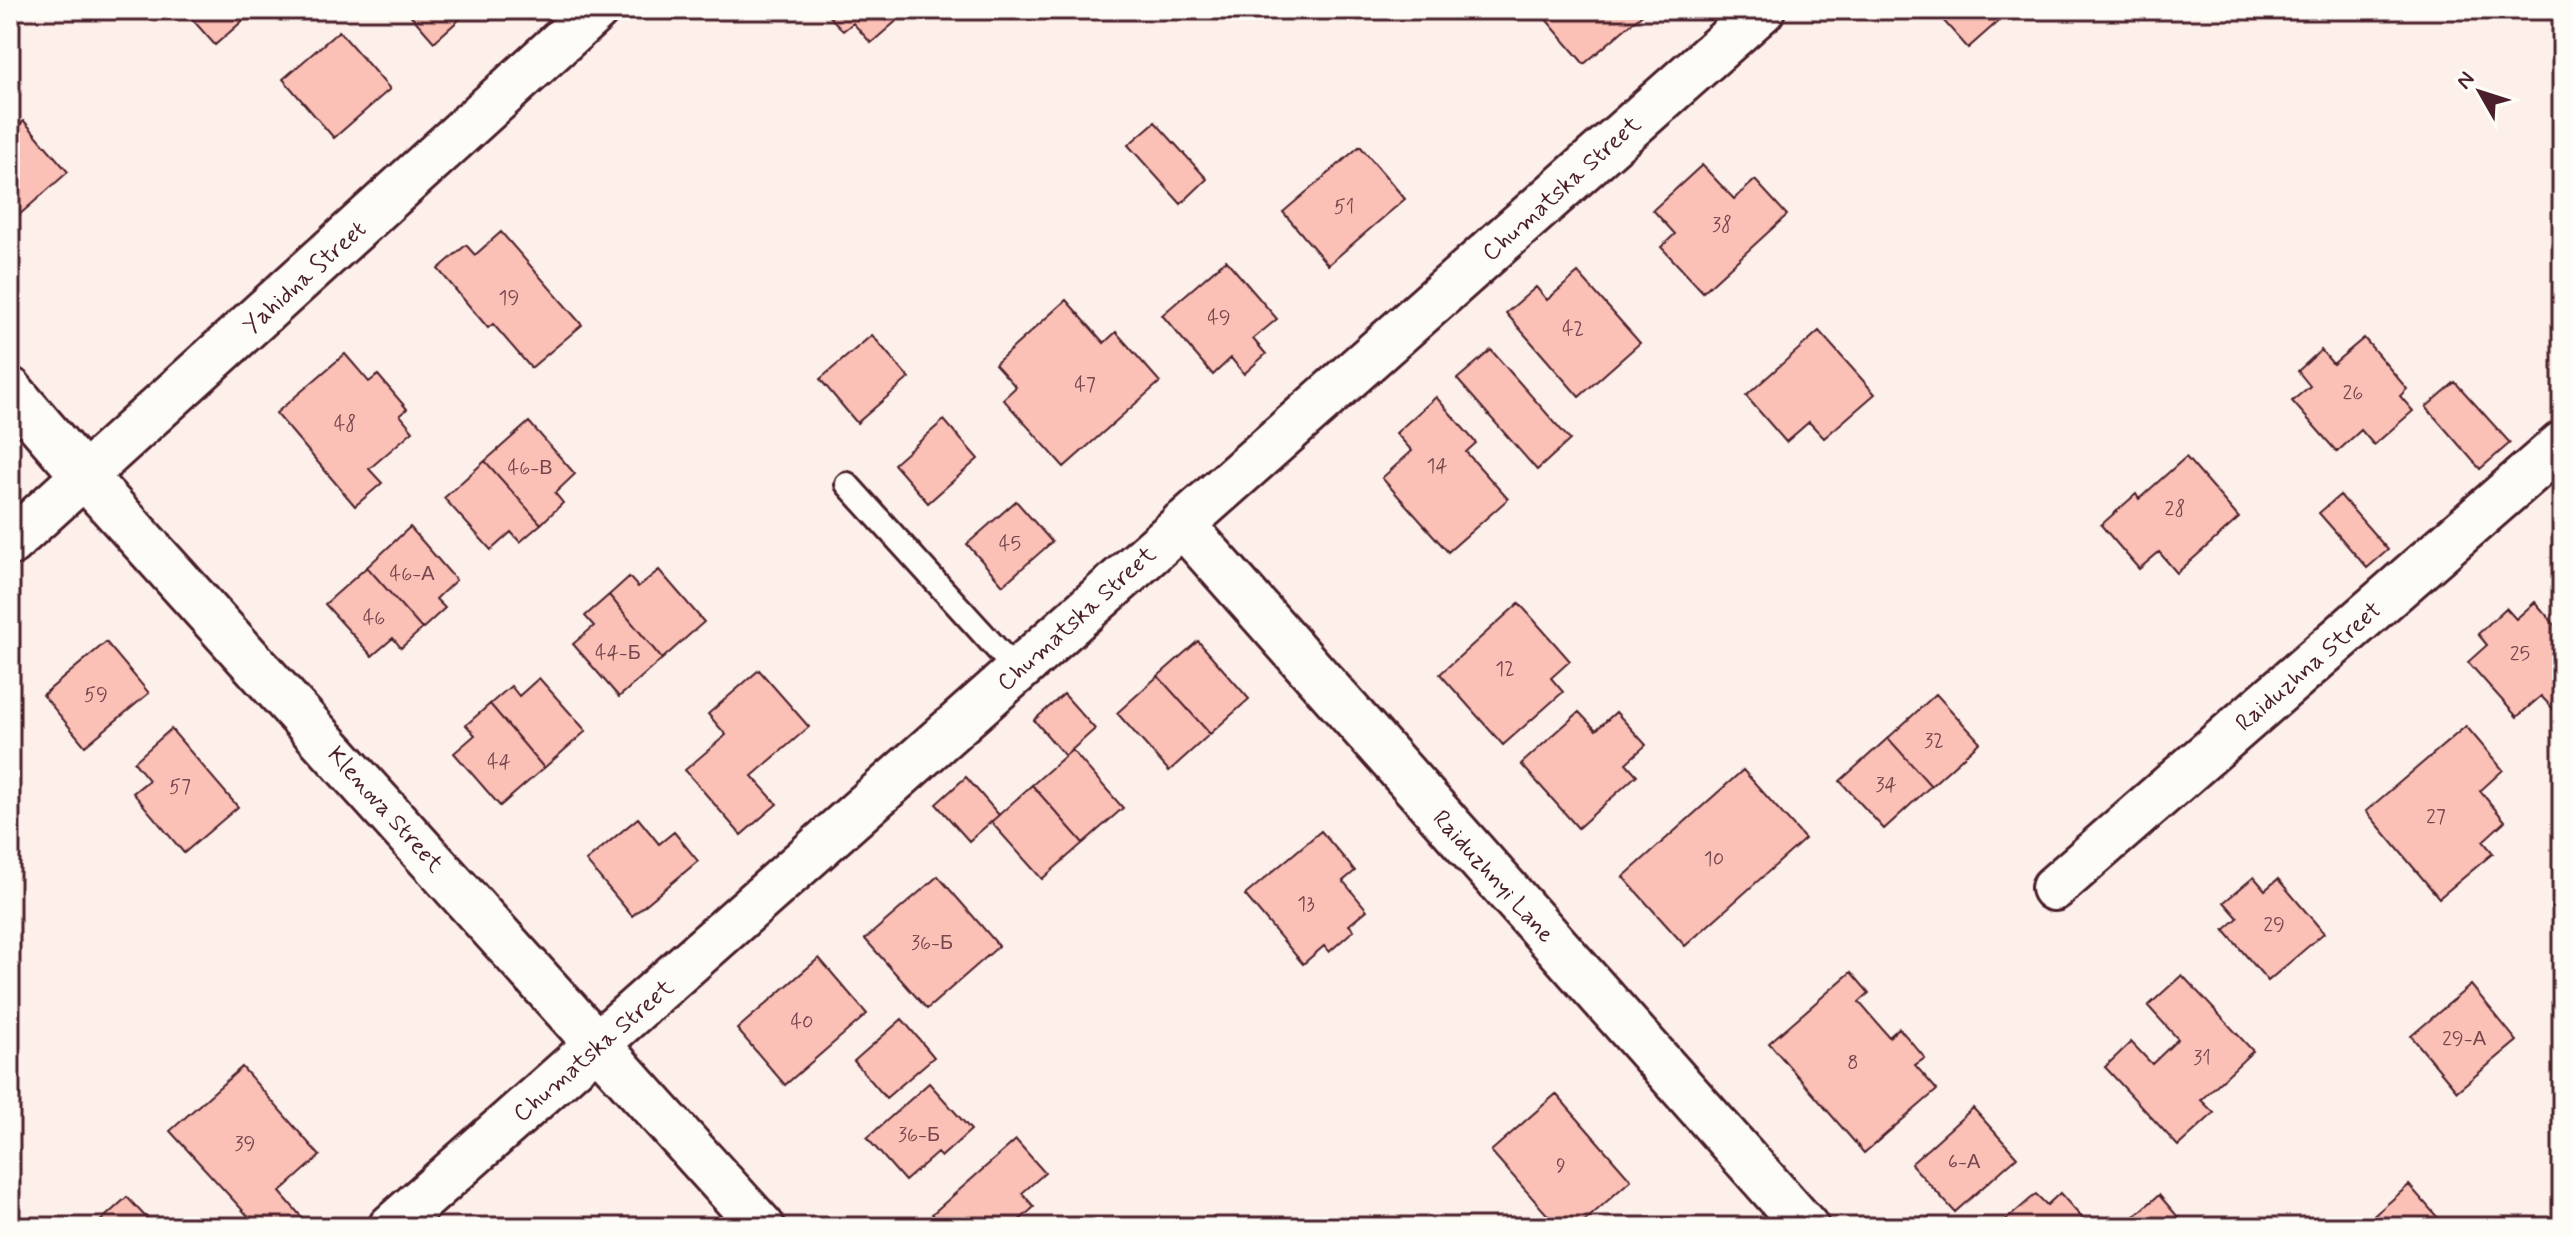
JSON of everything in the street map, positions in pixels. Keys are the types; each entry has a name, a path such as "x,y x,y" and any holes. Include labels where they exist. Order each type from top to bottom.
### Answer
{"street":[{"name":"Chumatska Street","path":"391,1227 598,1047 1762,10"},
{"name":"Yahidna Street","path":"10,543 593,11"},
{"name":"Klenova Street","path":"10,390 762,1227"},
{"name":"Raiduzhna Street","path":"2054,888 2562,444"},
{"name":"Raiduzhnyi Lane","path":"1182,524 1806,1227"}],"lane":[{"path":"847,484 1017,671"}],"building":[{"path":"184,10 255,10 215,45"},
{"path":"406,10 470,10 434,42"},
{"path":"824,10 909,10 871,43 853,23 843,31"},
{"path":"1538,10 1647,10 1584,64"},
{"path":"1934,10 2011,10 1968,48"},
{"path":"339,31 390,89 334,138 283,79"},
{"path":"24,121 68,172 10,223 10,133"},
{"path":"1155,122 1207,179 1181,204 1128,145"},
{"path":"1360,146 1405,199 1328,265 1283,212"},
{"path":"1702,165 1734,199 1755,180 1787,215 1703,292 1661,247 1675,234 1653,210"},
{"path":"501,232 582,325 531,368 493,324 488,328 438,269 466,245 475,255"},
{"path":"1226,260 1277,319 1253,339 1266,354 1244,374 1231,358 1213,375 1162,315"},
{"path":"1578,273 1640,343 1579,397 1506,313 1536,287 1547,300"},
{"path":"1066,300 1104,343 1116,332 1160,382 1064,467 1003,399 1016,387 995,364"},
{"path":"1819,331 1875,394 1824,438 1809,422 1786,442 1746,396"},
{"path":"872,335 909,378 857,423 820,379"},
{"path":"2364,338 2407,389 2400,396 2413,411 2374,445 2361,430 2337,452 2292,401 2310,386 2298,371 2321,350 2333,364"},
{"path":"1491,350 1570,440 1537,470 1457,379"},
{"path":"345,354 369,382 378,375 407,409 400,415 413,431 369,469 382,483 355,506 276,413"},
{"path":"2455,382 2510,443 2480,469 2426,407"},
{"path":"1436,397 1476,443 1466,452 1508,499 1448,552 1382,478 1412,451 1396,433"},
{"path":"944,420 978,459 928,503 894,464"},
{"path":"529,422 575,474 555,493 563,503 541,524 485,461"},
{"path":"2186,457 2239,518 2177,573 2159,552 2139,569 2101,525 2136,494 2139,499"},
{"path":"485,461 541,524 520,542 511,532 491,550 444,498"},
{"path":"2340,495 2388,550 2367,568 2319,513"},
{"path":"1016,501 1052,542 1003,585 967,544"},
{"path":"410,527 456,580 436,599 445,608 422,629 367,567"},
{"path":"367,567 422,629 401,648 393,638 372,656 325,604"},
{"path":"659,570 704,622 662,659 609,595 629,577 638,587"},
{"path":"609,595 662,659 619,697 573,644 594,626 585,616"},
{"path":"2535,602 2562,633 2562,708 2557,713 2541,696 2517,717 2468,662 2487,645 2478,634 2506,608 2516,619"},
{"path":"1519,603 1570,661 1551,678 1563,692 1503,745 1440,674"},
{"path":"1198,641 1249,699 1210,734 1158,676"},
{"path":"106,642 149,693 85,746 43,695"},
{"path":"759,670 809,727 752,776 777,804 741,835 685,770 726,735 708,714"},
{"path":"1158,676 1210,734 1169,771 1117,713"},
{"path":"539,678 586,731 544,768 490,704 511,686 519,696"},
{"path":"1064,694 1095,729 1065,756 1034,720"},
{"path":"1936,694 1980,742 1931,786 1888,738"},
{"path":"490,704 544,768 500,806 454,753 475,735 466,725"},
{"path":"1579,712 1596,730 1616,712 1646,745 1626,763 1637,775 1578,828 1521,764"},
{"path":"2466,726 2503,770 2480,791 2505,821 2483,841 2493,853 2439,898 2366,811"},
{"path":"171,729 238,807 184,853 133,793 149,780 134,762"},
{"path":"1888,738 1931,786 1884,829 1840,781"},
{"path":"1072,750 1123,808 1083,843 1032,785"},
{"path":"1743,770 1805,839 1685,946 1623,877"},
{"path":"966,777 999,815 969,841 936,804"},
{"path":"1032,785 1083,843 1042,879 991,822"},
{"path":"638,818 659,844 674,832 698,861 632,916 586,861"},
{"path":"1321,831 1355,871 1343,881 1367,910 1349,925 1354,930 1329,952 1324,946 1303,964 1245,895"},
{"path":"938,876 999,946 927,1009 865,939"},
{"path":"2254,877 2265,890 2278,879 2324,933 2268,981 2224,930 2238,918 2224,902"},
{"path":"819,958 867,1014 785,1085 737,1029"},
{"path":"1851,972 1869,993 1859,1002 1889,1037 1899,1028 1925,1058 1915,1065 1937,1090 1864,1153 1769,1043"},
{"path":"2182,975 2253,1051 2201,1100 2214,1113 2178,1146 2105,1067 2131,1042 2152,1064 2178,1039 2148,1006"},
{"path":"2471,985 2517,1041 2457,1091 2411,1036"},
{"path":"902,1019 934,1057 886,1098 854,1061"},
{"path":"242,1067 320,1156 280,1192 305,1221 299,1227 258,1227 170,1131"},
{"path":"929,1083 971,1130 941,1157 937,1153 905,1181 867,1138"},
{"path":"1556,1094 1631,1180 1578,1227 1558,1227 1491,1151"},
{"path":"1973,1108 2017,1157 1955,1212 1911,1164"},
{"path":"1016,1140 1045,1173 1022,1193 1034,1207 1012,1227 944,1227 932,1214"},
{"path":"2409,1185 2446,1227 2376,1227 2369,1220"},
{"path":"2060,1193 2090,1227 1998,1227 2036,1194 2047,1205"},
{"path":"2159,1195 2178,1217 2167,1227 2134,1227 2129,1221"},
{"path":"127,1197 155,1227 96,1225"}]}
